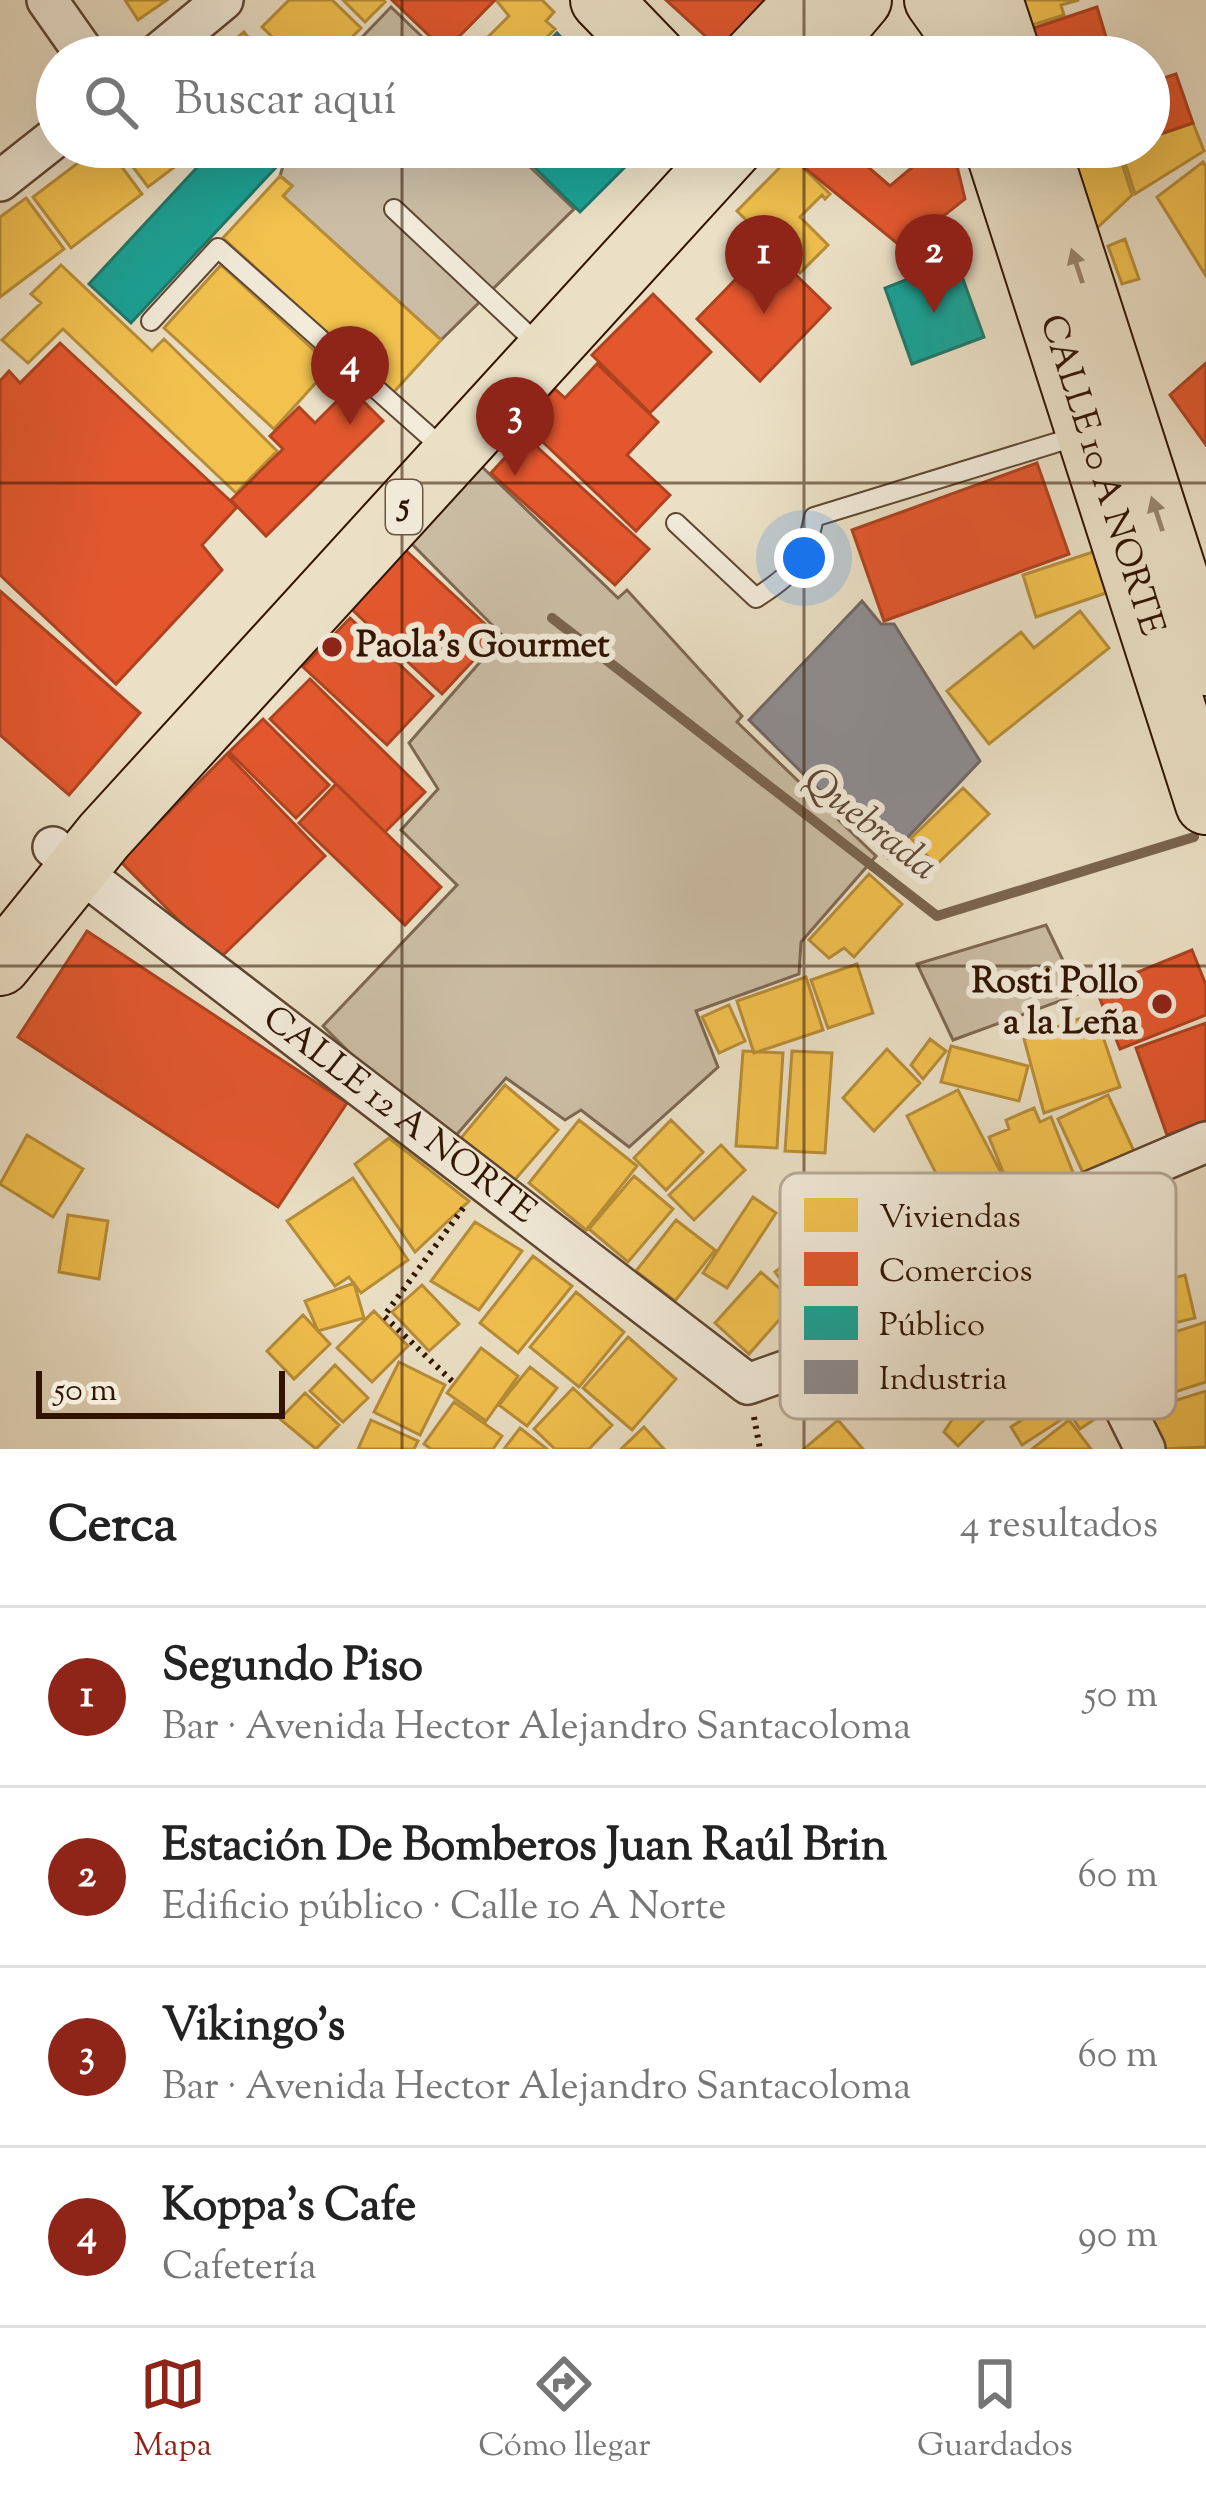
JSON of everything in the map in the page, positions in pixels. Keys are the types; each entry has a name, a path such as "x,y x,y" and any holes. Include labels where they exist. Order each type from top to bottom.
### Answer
{"main road":[{"path":"601,0 636,36"},
{"path":"934,0 957,36"},
{"path":"992,0 1003,36"},
{"path":"798,36 830,21"},
{"name":"5","path":"6,924 429,436 679,168"},
{"name":"5","path":"65,858 713,168"},
{"name":"CALLE 10 A NORTE","path":"1004,168 1206,665"},
{"name":"CALLE 10 A NORTE","path":"1045,168 1089,375 1086,433 1206,804"}],"street":[{"path":"47,0 72,36"},
{"path":"179,36 223,0"},
{"path":"0,181 36,153"},
{"name":"CALLE 12 A NORTE","path":"65,858 748,1384 780,1373"},
{"path":"1133,1173 1206,1142"},
{"path":"1130,1419 1145,1449"}],"lane":[{"path":"394,209 526,333"},
{"path":"151,321 218,248 429,436"},
{"path":"676,523 756,598 793,573 808,544 814,517 1086,433"}],"path":[{"path":"452,1382 384,1316 484,1181"}],"shaded area":[{"path":"391,7 421,36 363,36"},
{"path":"282,168 531,168 574,209 441,340 283,196 292,186 280,176"},
{"path":"479,464 618,598 627,590 742,716 737,722 876,856 801,942 799,974 696,1011 718,1067 629,1147 581,1110 565,1120 506,1078 445,1148 323,1026 457,885 401,830 438,789 409,743 503,636 407,539"},
{"path":"1046,925 1079,994 953,1040 917,964"}],"building: Viviendas":[{"path":"125,0 167,0 138,20"},
{"path":"289,0 332,0 361,28 353,36 271,36 262,27"},
{"path":"343,0 383,0 385,2 365,22"},
{"path":"496,0 542,0 554,12 546,21 555,29 548,36 489,36 509,16"},
{"path":"1018,0 1079,0 1061,5 1064,15 1026,27"},
{"path":"1193,123 1204,151 1135,194 1127,168 1170,168 1170,131"},
{"path":"1203,162 1206,167 1206,276 1157,197"},
{"path":"71,168 123,168 142,194 71,248 33,197"},
{"path":"134,168 173,168 148,187"},
{"path":"779,168 803,168 830,194 825,199 822,195 800,217 828,245 800,273 737,211"},
{"path":"1077,168 1123,168 1132,195 1097,228"},
{"path":"280,176 292,186 283,196 441,340 393,393 223,238"},
{"path":"26,198 64,249 0,297 0,217"},
{"path":"1125,239 1139,279 1122,284 1108,246"},
{"path":"61,265 152,351 164,339 277,451 236,493 63,329 28,363 2,340 41,303 31,294"},
{"path":"221,265 331,366 274,429 164,328"},
{"path":"1093,552 1106,593 1036,617 1023,575"},
{"path":"1080,611 1109,648 989,744 947,691 1021,632 1034,648"},
{"path":"963,788 989,814 936,865 911,838"},
{"path":"869,874 902,904 854,957 844,948 829,958 809,940"},
{"path":"857,964 873,1013 828,1028 811,980"},
{"path":"806,977 823,1030 754,1053 737,1001"},
{"path":"729,1005 745,1041 719,1053 702,1017"},
{"path":"1095,1013 1120,1087 1044,1113 1024,1039"},
{"path":"930,1039 946,1051 923,1079 911,1065"},
{"path":"951,1046 1028,1066 1019,1101 941,1082"},
{"path":"887,1049 920,1083 874,1131 843,1098"},
{"path":"743,1051 783,1053 777,1148 736,1146"},
{"path":"792,1051 832,1053 825,1153 785,1151"},
{"path":"505,1085 558,1130 513,1182 461,1138"},
{"path":"958,1090 1001,1173 936,1173 907,1116"},
{"path":"1108,1095 1134,1151 1083,1173 1058,1119"},
{"path":"1034,1108 1040,1122 1051,1117 1073,1173 1004,1173 989,1137 1009,1129 1006,1120"},
{"path":"579,1120 637,1166 586,1230 529,1183"},
{"path":"671,1120 703,1152 666,1190 634,1158"},
{"path":"27,1135 83,1169 53,1217 0,1184"},
{"path":"389,1138 469,1201 415,1252 355,1164"},
{"path":"721,1145 745,1170 694,1220 669,1195"},
{"path":"634,1176 673,1209 628,1262 589,1229"},
{"path":"353,1178 408,1260 361,1293 349,1277 335,1286 287,1221"},
{"path":"753,1197 776,1213 727,1288 703,1273"},
{"path":"68,1215 108,1221 99,1279 59,1272"},
{"path":"676,1220 715,1250 675,1301 636,1271"},
{"path":"475,1222 522,1251 479,1310 431,1281"},
{"path":"533,1256 572,1286 518,1353 480,1323"},
{"path":"761,1272 780,1289 780,1319 749,1354 715,1323"},
{"path":"1185,1275 1195,1318 1176,1323 1176,1277"},
{"path":"354,1283 364,1318 318,1331 305,1301"},
{"path":"422,1285 459,1324 429,1351 392,1312"},
{"path":"576,1292 624,1332 579,1387 530,1347"},
{"path":"374,1311 408,1346 372,1382 337,1348"},
{"path":"303,1315 330,1344 294,1379 267,1351"},
{"path":"1206,1322 1206,1382 1176,1392 1176,1332"},
{"path":"628,1337 676,1379 632,1430 583,1388"},
{"path":"481,1348 518,1376 486,1421 447,1393"},
{"path":"399,1362 445,1385 420,1435 374,1412"},
{"path":"335,1365 368,1398 343,1422 310,1391"},
{"path":"530,1367 557,1388 527,1426 499,1405"},
{"path":"573,1388 612,1425 589,1449 555,1449 534,1429"},
{"path":"1206,1391 1206,1447 1160,1449 1151,1419 1176,1419 1176,1400"},
{"path":"305,1393 339,1425 316,1449 280,1419"},
{"path":"454,1402 502,1436 493,1449 431,1449 424,1444"},
{"path":"952,1419 985,1419 958,1446 944,1432"},
{"path":"1023,1419 1062,1419 1022,1445 1011,1427"},
{"path":"1073,1419 1095,1419 1080,1429"},
{"path":"371,1420 418,1441 414,1449 358,1449"},
{"path":"838,1420 863,1449 804,1449"},
{"path":"1069,1420 1091,1449 1032,1449"},
{"path":"644,1427 664,1449 621,1449"},
{"path":"520,1428 547,1449 504,1449"}],"building: Comercios":[{"path":"392,0 495,0 460,36 429,36"},
{"path":"666,0 776,0 743,36 705,36"},
{"path":"1097,7 1106,36 1033,36 1031,29"},
{"path":"1176,74 1193,123 1170,131 1170,76"},
{"path":"805,168 869,168 890,186 911,168 957,168 965,199 903,248"},
{"path":"767,247 830,308 760,381 697,319"},
{"path":"653,294 711,352 650,413 592,355"},
{"path":"60,343 237,507 202,545 222,570 116,684 0,575 0,381 9,371 20,383"},
{"path":"1206,363 1206,445 1170,395"},
{"path":"597,364 658,422 627,455 670,495 636,531 523,423 555,389 565,398"},
{"path":"350,388 383,421 266,536 231,500 283,449 270,436 299,407 315,423"},
{"path":"525,436 649,549 615,585 491,473"},
{"path":"1037,463 1069,554 884,621 852,530"},
{"path":"400,545 497,635 442,694 345,603"},
{"path":"0,591 140,713 69,795 0,735"},
{"path":"350,618 433,696 387,745 303,667"},
{"path":"310,679 425,792 385,832 270,719"},
{"path":"263,719 329,785 296,818 229,752"},
{"path":"227,754 325,856 218,960 120,861"},
{"path":"336,784 441,887 405,925 299,823"},
{"path":"87,931 347,1103 278,1207 18,1037"},
{"path":"1192,950 1206,985 1206,1015 1120,1049 1096,989"},
{"path":"1206,1023 1206,1121 1167,1135 1136,1048"}],"building: Público":[{"path":"197,168 275,168 131,323 89,284"},
{"path":"535,168 624,168 580,212"},
{"path":"956,260 984,337 912,364 885,288"}],"building: Industria":[{"path":"862,601 881,624 894,624 980,761 888,858 749,720"}],"waterway":[{"name":"Quebrada","path":"552,618 937,916 1194,837"}],"place":[{"name":"Estación De Bomberos Juan Raúl Brin","path":"934,313"},
{"name":"Segundo Piso","path":"764,314"},
{"name":"Koppa's Cafe","path":"350,425"},
{"name":"Vikingo's","path":"515,476"},
{"name":"Paola's Gourmet","path":"332,647"},
{"name":"Rosti Pollo a la Leña","path":"1162,1004"}]}
